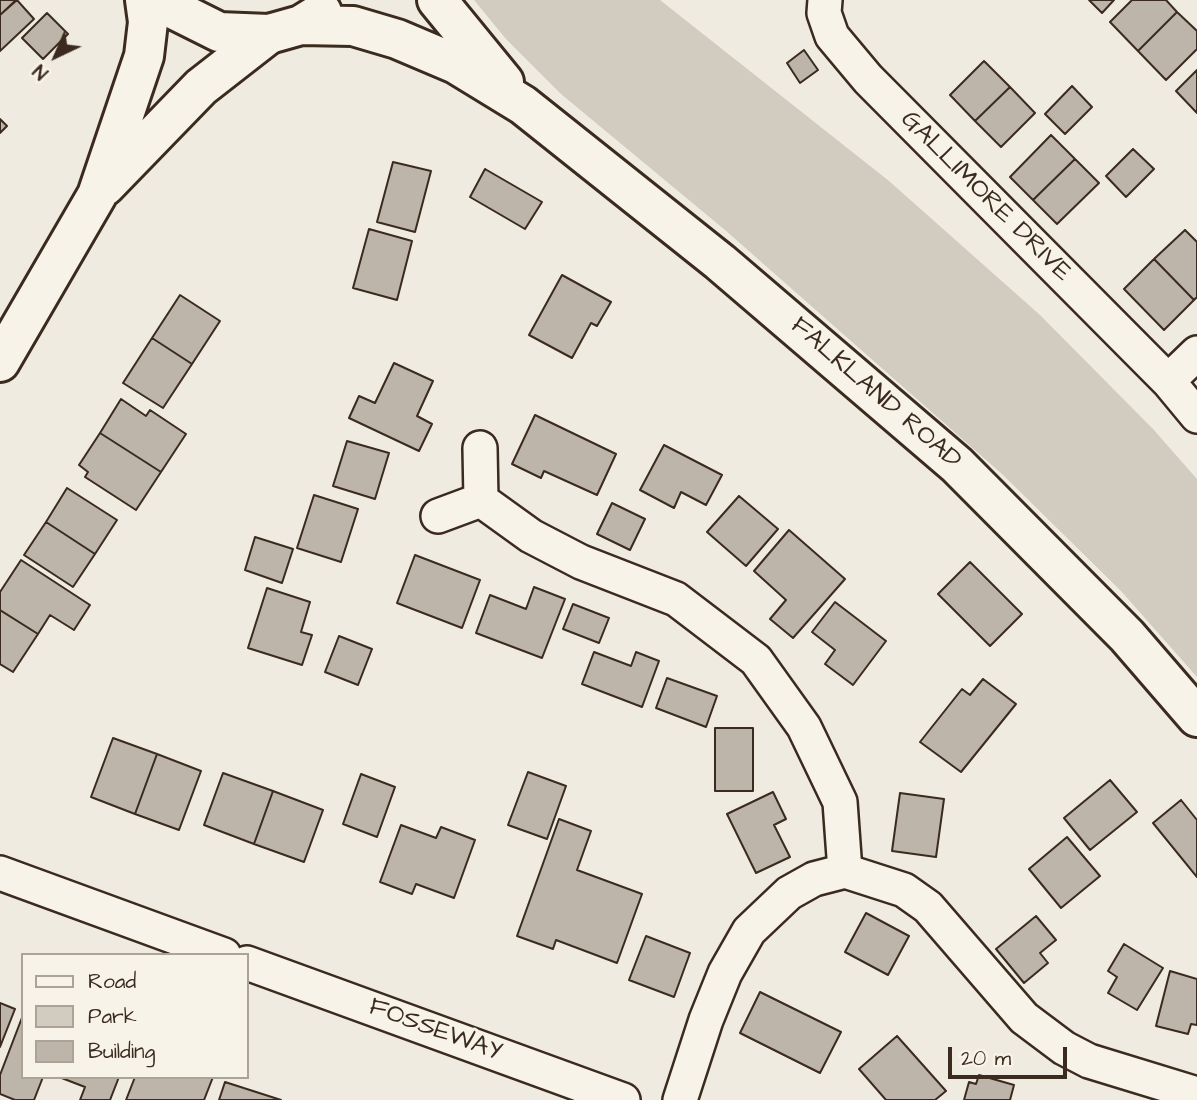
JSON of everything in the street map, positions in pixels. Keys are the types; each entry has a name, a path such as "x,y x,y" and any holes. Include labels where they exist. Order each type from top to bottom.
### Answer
{"main road":[{"path":"97,195 144,56 148,22 145,0"},
{"name":"FALKLAND ROAD","path":"166,0 173,9 219,32 353,26 397,39 456,64 523,105 720,262 957,465 1118,627 1197,717"},
{"path":"0,362 10,318 97,195 193,94 285,30 337,0"},
{"name":"FALKLAND ROAD","path":"437,0 523,105"}],"street":[{"name":"GALLIMORE DRIVE","path":"825,0 824,13 832,36 869,79 1168,381 1197,416"},
{"path":"1168,381 1197,353"},
{"path":"480,448 481,500"},
{"path":"438,516 481,500"},
{"path":"481,500 531,537 581,562 676,599 756,660 804,727 840,802 845,871"},
{"path":"680,1100 706,1020 725,974 749,931 789,893 814,878 845,871 904,890 928,907 1024,1018 1064,1048 1089,1061 1197,1094"},
{"path":"0,873 219,953"},
{"name":"FOSSEWAY","path":"248,963 623,1100"}],"green space":[{"path":"474,0 660,0 889,181 1040,315 1153,429 1197,479 1197,677 1121,591 1002,474 725,230 561,94 506,39"}],"building":[{"path":"0,0 16,0 0,15"},
{"path":"17,0 34,19 0,51 0,15"},
{"path":"1089,0 1114,0 1102,13"},
{"path":"1132,0 1166,0 1177,12 1138,51 1110,22"},
{"path":"1177,12 1197,31 1197,49 1166,80 1138,51"},
{"path":"47,13 68,34 43,59 22,38"},
{"path":"804,50 818,70 800,83 787,63"},
{"path":"984,61 1010,87 975,121 950,95"},
{"path":"1197,70 1197,113 1176,91"},
{"path":"1072,86 1092,107 1065,134 1045,114"},
{"path":"1010,87 1035,113 1001,147 975,121"},
{"path":"0,119 7,126 0,133"},
{"path":"1051,135 1075,159 1033,200 1010,177"},
{"path":"1133,149 1154,169 1126,197 1106,176"},
{"path":"1075,159 1099,183 1057,224 1033,200"},
{"path":"393,162 431,171 415,232 377,222"},
{"path":"485,169 542,202 525,229 470,197"},
{"path":"369,229 412,241 397,300 353,288"},
{"path":"1185,230 1197,242 1197,297 1194,300 1154,259"},
{"path":"1154,259 1194,300 1164,330 1124,289"},
{"path":"562,275 611,302 597,326 591,323 572,358 529,335"},
{"path":"180,295 220,321 192,364 152,338"},
{"path":"152,338 192,364 163,408 123,383"},
{"path":"394,363 433,381 417,416 432,424 419,451 349,418 359,396 375,403"},
{"path":"121,399 146,416 150,410 186,434 161,472 100,433"},
{"path":"535,415 616,454 597,495 544,471 541,478 512,464"},
{"path":"100,433 161,472 136,510 85,477 88,472 79,465"},
{"path":"347,441 389,453 375,499 333,486"},
{"path":"664,445 722,475 706,505 681,492 674,508 640,490"},
{"path":"67,488 117,520 95,554 46,522"},
{"path":"314,495 358,509 341,562 297,548"},
{"path":"739,496 778,529 746,566 707,532"},
{"path":"612,503 645,519 630,550 597,534"},
{"path":"46,522 95,554 73,587 24,555"},
{"path":"789,530 845,579 793,638 770,619 786,600 754,571"},
{"path":"255,537 293,549 282,583 245,570"},
{"path":"415,555 480,580 462,628 397,603"},
{"path":"21,560 90,605 74,630 50,615 38,634 0,610 0,592"},
{"path":"970,562 1022,614 990,646 938,594"},
{"path":"534,587 565,599 542,658 476,633 490,595 526,609"},
{"path":"267,588 310,602 301,632 312,635 302,665 248,648"},
{"path":"835,602 886,641 853,685 825,664 835,650 812,632"},
{"path":"573,604 609,618 599,643 563,629"},
{"path":"0,610 38,634 13,672 0,664"},
{"path":"339,636 372,649 358,685 325,672"},
{"path":"594,652 631,666 636,652 659,661 642,707 582,684"},
{"path":"667,678 717,696 706,727 656,708"},
{"path":"983,679 1016,704 961,772 920,742 962,689 970,695"},
{"path":"715,728 753,728 753,791 715,791"},
{"path":"113,738 157,754 135,814 91,797"},
{"path":"157,754 201,771 179,830 135,814"},
{"path":"528,772 566,786 547,839 508,825"},
{"path":"223,773 273,791 254,844 204,825"},
{"path":"361,774 395,787 377,837 343,824"},
{"path":"1110,780 1137,812 1090,850 1064,818"},
{"path":"273,791 323,810 304,862 254,844"},
{"path":"773,792 786,819 774,825 790,857 756,873 727,814"},
{"path":"900,793 944,799 936,857 892,851"},
{"path":"1181,800 1197,820 1197,877 1153,823"},
{"path":"559,819 591,831 577,870 642,894 617,963 556,940 553,949 517,936"},
{"path":"401,825 436,838 441,827 475,840 454,898 416,884 412,894 380,882"},
{"path":"1067,837 1100,876 1061,908 1029,869"},
{"path":"866,913 909,936 888,975 845,952"},
{"path":"1036,916 1056,940 1040,953 1048,963 1024,983 996,949"},
{"path":"646,936 690,953 674,997 629,980"},
{"path":"1124,944 1163,968 1137,1010 1108,993 1117,977 1108,971"},
{"path":"1170,971 1197,979 1197,1025 1191,1024 1188,1034 1156,1026"},
{"path":"760,992 841,1032 820,1073 740,1033"},
{"path":"0,1003 15,1009 0,1047"},
{"path":"21,1020 21,1079 42,1079 34,1100 15,1100 0,1094 0,1075"},
{"path":"897,1036 946,1091 935,1100 886,1100 859,1069"},
{"path":"979,1075 1014,1085 1010,1100 964,1100 969,1082 976,1084"},
{"path":"64,1079 118,1079 110,1100 80,1100 85,1087"},
{"path":"134,1079 212,1079 204,1100 126,1100"},
{"path":"225,1082 281,1100 219,1100"}]}
